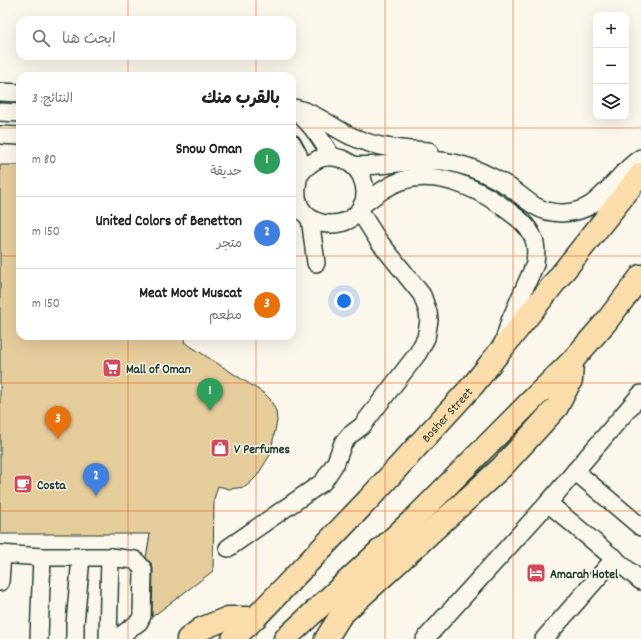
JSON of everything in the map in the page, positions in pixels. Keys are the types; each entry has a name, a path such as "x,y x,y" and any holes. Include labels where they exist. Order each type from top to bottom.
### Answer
{"main road":[{"name":"Bosher Street","path":"233,639 373,495 474,384 501,352 641,174"},
{"path":"285,639 416,518 534,396 572,361 606,322 640,276"},
{"path":"316,639 502,467 558,407 571,380 572,361"},
{"path":"326,639 342,615"},
{"path":"188,639 201,629 228,618 255,618"}],"street":[{"path":"0,92 16,93"},
{"path":"296,109 308,112 341,131 370,143 386,148 431,151 445,154 470,164 481,172 507,186 536,207 554,213 579,210 592,204 641,158"},
{"path":"0,112 16,112"},
{"path":"296,112 318,135 332,156"},
{"path":"0,135 16,136"},
{"path":"296,150 298,154 296,195 302,209 316,263"},
{"path":"228,548 323,482 336,462 343,443 350,435 362,426 423,346 427,334 429,320 426,303 417,288 371,230 360,207 365,188 363,179 358,171 343,159 332,156 323,157 315,160 297,179"},
{"path":"352,165 376,166 420,160 433,160 457,164 481,172"},
{"path":"303,215 324,224 340,224 347,221 360,207 390,185 414,178 442,180 463,185 488,197 506,209 528,228 536,245 536,255 535,264 510,321 501,352"},
{"path":"340,224 363,234 385,249"},
{"path":"425,639 575,471 638,404"},
{"path":"575,471 641,527"},
{"path":"548,503 641,581"},
{"path":"0,582 1,554 42,557 110,557 135,560 143,569 142,616 139,622 116,639"},
{"path":"39,639 42,557"},
{"path":"75,639 81,557"},
{"path":"108,639 110,557"},
{"path":"548,638 615,558"}],"building":[{"name":"Mall of Oman","path":"0,165 16,165 16,340 184,340 184,342 265,394 270,399 276,411 277,421 270,455 257,476 245,487 229,489 218,486 214,499 213,571 152,617 153,569 151,563 146,558 150,534 0,534"}],"place":[{"name":"Mall of Oman","path":"112,368"},
{"name":"Snow Oman","path":"210,411"},
{"name":"Meat Moot Muscat","path":"58,439"},
{"name":"V Perfumes","path":"220,448"},
{"name":"Costa","path":"23,484"},
{"name":"United Colors of Benetton","path":"96,496"},
{"name":"Amarah Hotel","path":"536,573"}]}
